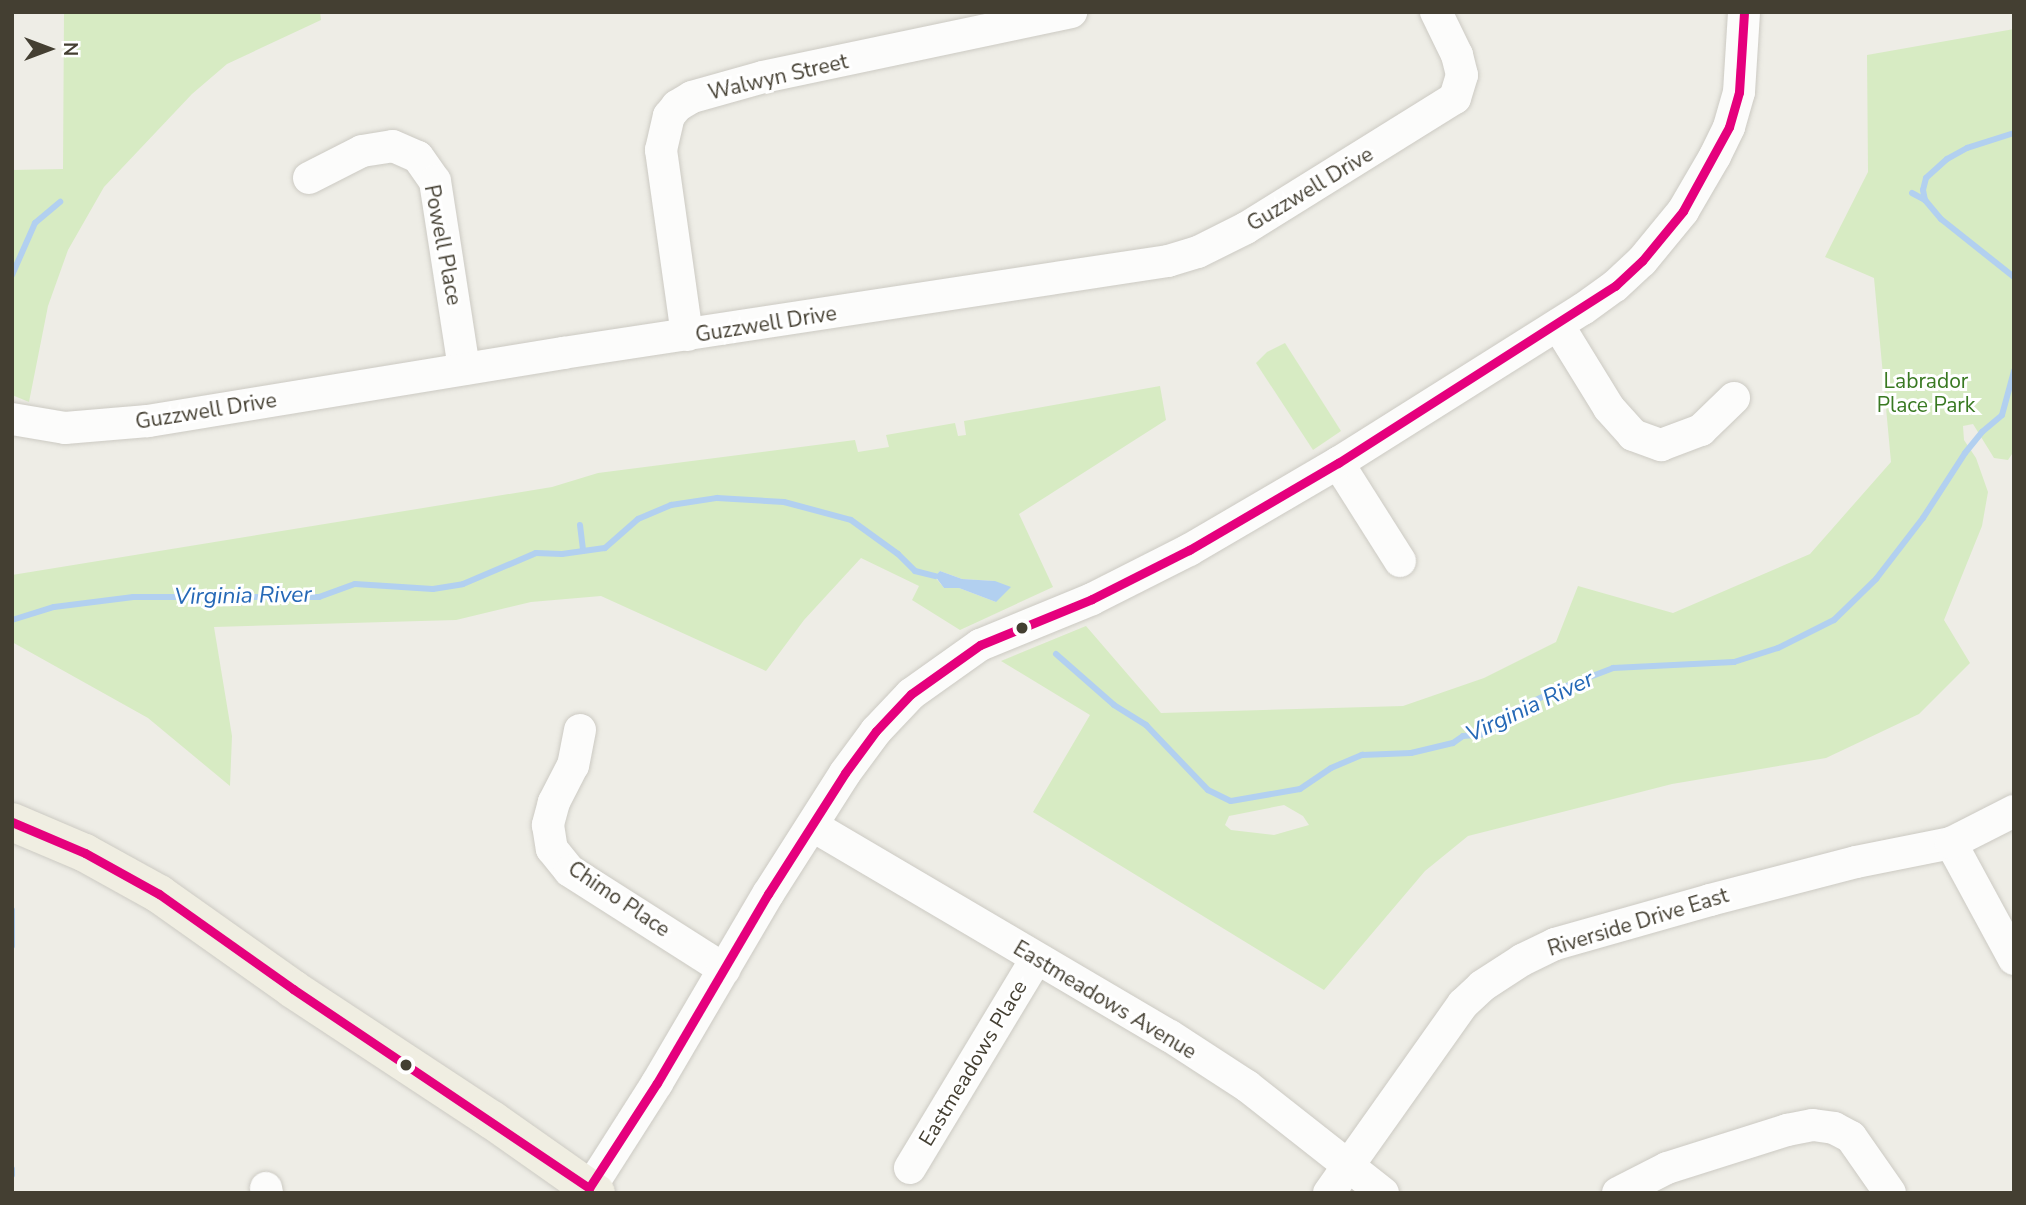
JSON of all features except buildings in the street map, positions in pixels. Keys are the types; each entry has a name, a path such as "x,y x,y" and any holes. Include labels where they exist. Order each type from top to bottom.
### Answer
{"main road":[{"path":"12,822 58,839 159,894 293,989 591,1191"}],"street":[{"name":"Walwyn Street","path":"687,335 661,150 666,124 677,106 692,97 763,77 1071,12"},
{"name":"Guzzwell Drive","path":"12,419 65,428 106,426 1139,267 1198,252 1246,228 1455,98 1462,75 1457,55 1436,12"},
{"path":"591,1191 845,773 876,731 911,694 942,669 980,645 1092,599 1189,550 1338,463 1558,325 1615,286 1642,261 1683,211 1700,185 1729,127 1739,92 1744,12"},
{"name":"Powell Place","path":"309,178 362,151 393,146 418,157 435,181 464,369"},
{"path":"1558,325 1609,408 1633,435 1661,445 1701,430 1734,398"},
{"path":"1338,463 1400,561"},
{"name":"Chimo Place","path":"580,730 573,765 554,803 548,825 552,849 570,871 724,969"},
{"name":"Riverside Drive East","path":"1329,1193 1463,1004 1482,986 1522,960 1555,944 1710,900 1856,862 1951,843 2014,811"},
{"name":"Eastmeadows Avenue","path":"813,826 1170,1036 1247,1086 1383,1193"},
{"path":"1951,843 2014,959"},
{"name":"Eastmeadows Place","path":"910,1168 1036,959"},
{"path":"1618,1193 1667,1168 1787,1130 1813,1125 1834,1128 1851,1137 1890,1193"}],"green space":[{"path":"64,12 320,12 321,20 227,64 192,94 104,187 68,250 48,306 29,402 12,395 12,170 63,169"},
{"name":"Labrador Place Park","path":"2014,29 2014,451 2008,460 1994,458 1973,424 1963,426 1964,440 1976,458 1988,492 1982,526 1944,620 1970,663 1919,714 1826,758 1672,784 1468,836 1425,871 1324,990 1033,812 1090,715 1001,661 1086,626 1161,713 1403,706 1484,678 1556,642 1578,586 1673,613 1810,554 1891,462 1874,278 1825,257 1868,172 1867,55","holes":["1284,805 1303,816 1309,825 1274,835 1231,830 1225,825 1229,816"]},
{"path":"1285,343 1341,431 1313,450 1256,363 1267,352"},
{"path":"1160,386 1166,420 1019,514 1053,587 960,630 912,600 919,586 861,558 804,620 766,671 601,596 531,602 456,620 214,627 232,736 230,786 148,718 12,642 12,575 552,487 598,473 855,440 858,452 889,447 886,435 955,423 958,436 966,435 964,421","holes":["940,571 962,579 995,581 996,602 959,588 944,588 935,577"]}],"water":[{"path":"940,571 962,579 995,581 1011,587 996,602 959,588 944,588 935,576"}],"waterway":[{"name":"Virginia River","path":"2014,133 1967,148 1947,159 1926,178 1923,190 1925,200 1941,219 2014,277"},
{"path":"1912,193 1925,200"},
{"path":"12,275 35,223 60,202"},
{"name":"Virginia River","path":"1056,654 1114,705 1146,725 1208,790 1231,801 1300,789 1331,768 1362,755 1411,753 1453,743 1463,736 1484,734 1496,729 1505,717 1521,707 1613,668 1734,662 1778,648 1834,620 1876,579 1923,518 1965,453 1982,432 2002,415 2014,371"},
{"name":"Virginia River","path":"12,620 54,607 133,597 319,597 355,584 433,589 463,584 536,553 562,554 605,548 638,519 671,505 717,498 784,502 851,520 898,554 915,571 935,576"},
{"path":"580,525 583,551"},
{"name":"Virginia River","path":"12,910 12,946"},
{"name":"Virginia River","path":"12,1169 12,1175"}],"transit line":[{"path":"12,822 85,853 159,894 293,989 589,1188 657,1083 768,894 845,773 876,731 911,694 980,645 1092,599 1189,550 1338,463 1615,286 1642,261 1683,211 1729,127 1739,92 1744,12"}]}
